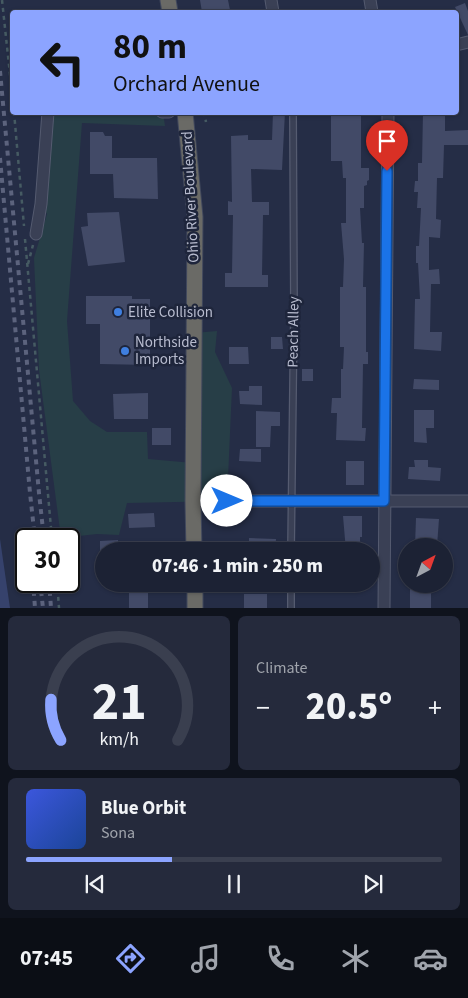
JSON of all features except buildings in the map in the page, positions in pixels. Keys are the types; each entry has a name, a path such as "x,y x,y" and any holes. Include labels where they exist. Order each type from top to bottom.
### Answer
{"highway":[{"name":"Ohio River Boulevard","path":"186,120 195,217 194,542"},
{"path":"195,592 196,608"}],"street":[{"path":"30,236 41,204 48,115"},
{"path":"384,608 388,115"},
{"path":"193,501 468,501"}],"lane":[{"name":"Peach Alley","path":"291,542 294,309 293,115"},
{"path":"291,592 291,608"}],"path":[{"path":"2,0 10,74"},
{"path":"14,115 24,228"},
{"path":"205,115 206,122"},
{"path":"30,236 27,266 51,528"},
{"path":"27,266 30,236"},
{"path":"58,593 60,608"}],"shaded area":[{"path":"48,115 163,115 165,126 82,123 67,321 73,401 90,421 107,432 147,432 148,459 193,463 194,333 217,331 215,352 232,388 227,501 127,503 119,535 97,534 80,536 80,528 60,528 39,370 34,258 47,214 41,204"}],"water":[{"path":"0,539 10,608 0,608"}],"railway":[{"path":"0,71 43,528"},
{"path":"0,158 34,528"},
{"path":"34,593 35,608"},
{"path":"41,593 43,608"},
{"path":"50,593 51,608"}],"place":[{"name":"Elite Collision","path":"118,312"},
{"name":"Northside Imports","path":"125,351"}],"route":[{"path":"227,501 384,501 387,171"}]}
